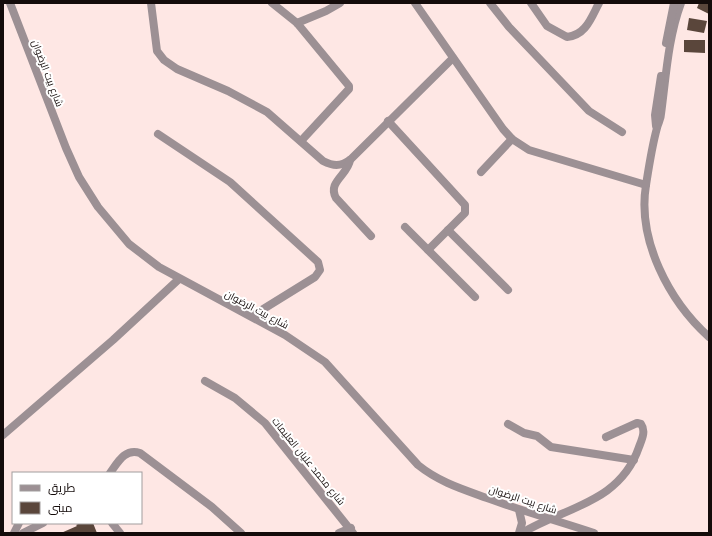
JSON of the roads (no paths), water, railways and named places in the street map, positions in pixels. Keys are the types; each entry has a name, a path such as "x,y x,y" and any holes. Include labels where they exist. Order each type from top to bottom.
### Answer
{"street":[{"name":"شارع بيت الرضوان","path":"10,3 66,148 79,177 88,193 129,244 149,261 179,279 252,316 285,335 325,362 418,465 427,473 444,483 519,510 594,533"},
{"path":"151,3 157,51 164,60 177,69 228,91 267,112 323,161 332,165 341,165 350,160 453,58"},
{"path":"272,3 279,6 297,23 349,86 349,89 300,141"},
{"path":"297,23 326,11 340,3"},
{"path":"490,3 509,27 589,111 622,132"},
{"path":"531,3 547,26 567,37 579,35 586,27 599,3"},
{"path":"657,128 655,115 656,102 674,3"},
{"path":"681,3 677,13 669,53 661,116 657,128 644,196 646,222 661,272 684,310 697,326 709,337"},
{"path":"420,5 453,58 503,129 512,139 529,150 646,185"},
{"path":"388,121 465,205 465,213 428,250"},
{"path":"158,134 230,182 318,262 320,270 315,276 252,316"},
{"path":"481,172 512,139"},
{"path":"350,160 347,169 335,184 334,192 336,198 371,236"},
{"path":"405,227 475,296"},
{"path":"448,230 508,290"},
{"path":"3,435 113,340 179,279"},
{"name":"شارع محمد عليان العليمات","path":"205,380 235,398 265,423 352,530"},
{"path":"508,424 524,433 537,436 551,448 634,460"},
{"path":"520,533 577,508 600,495 622,476 634,460 644,434 641,424 631,425 606,437"},
{"path":"111,472 125,454 133,451 140,453 212,507 241,533"},
{"path":"519,510 522,523 520,533"},
{"path":"14,533 18,524"},
{"path":"23,533 41,524"},
{"path":"113,524 120,533"},
{"path":"339,533 352,530"}]}
